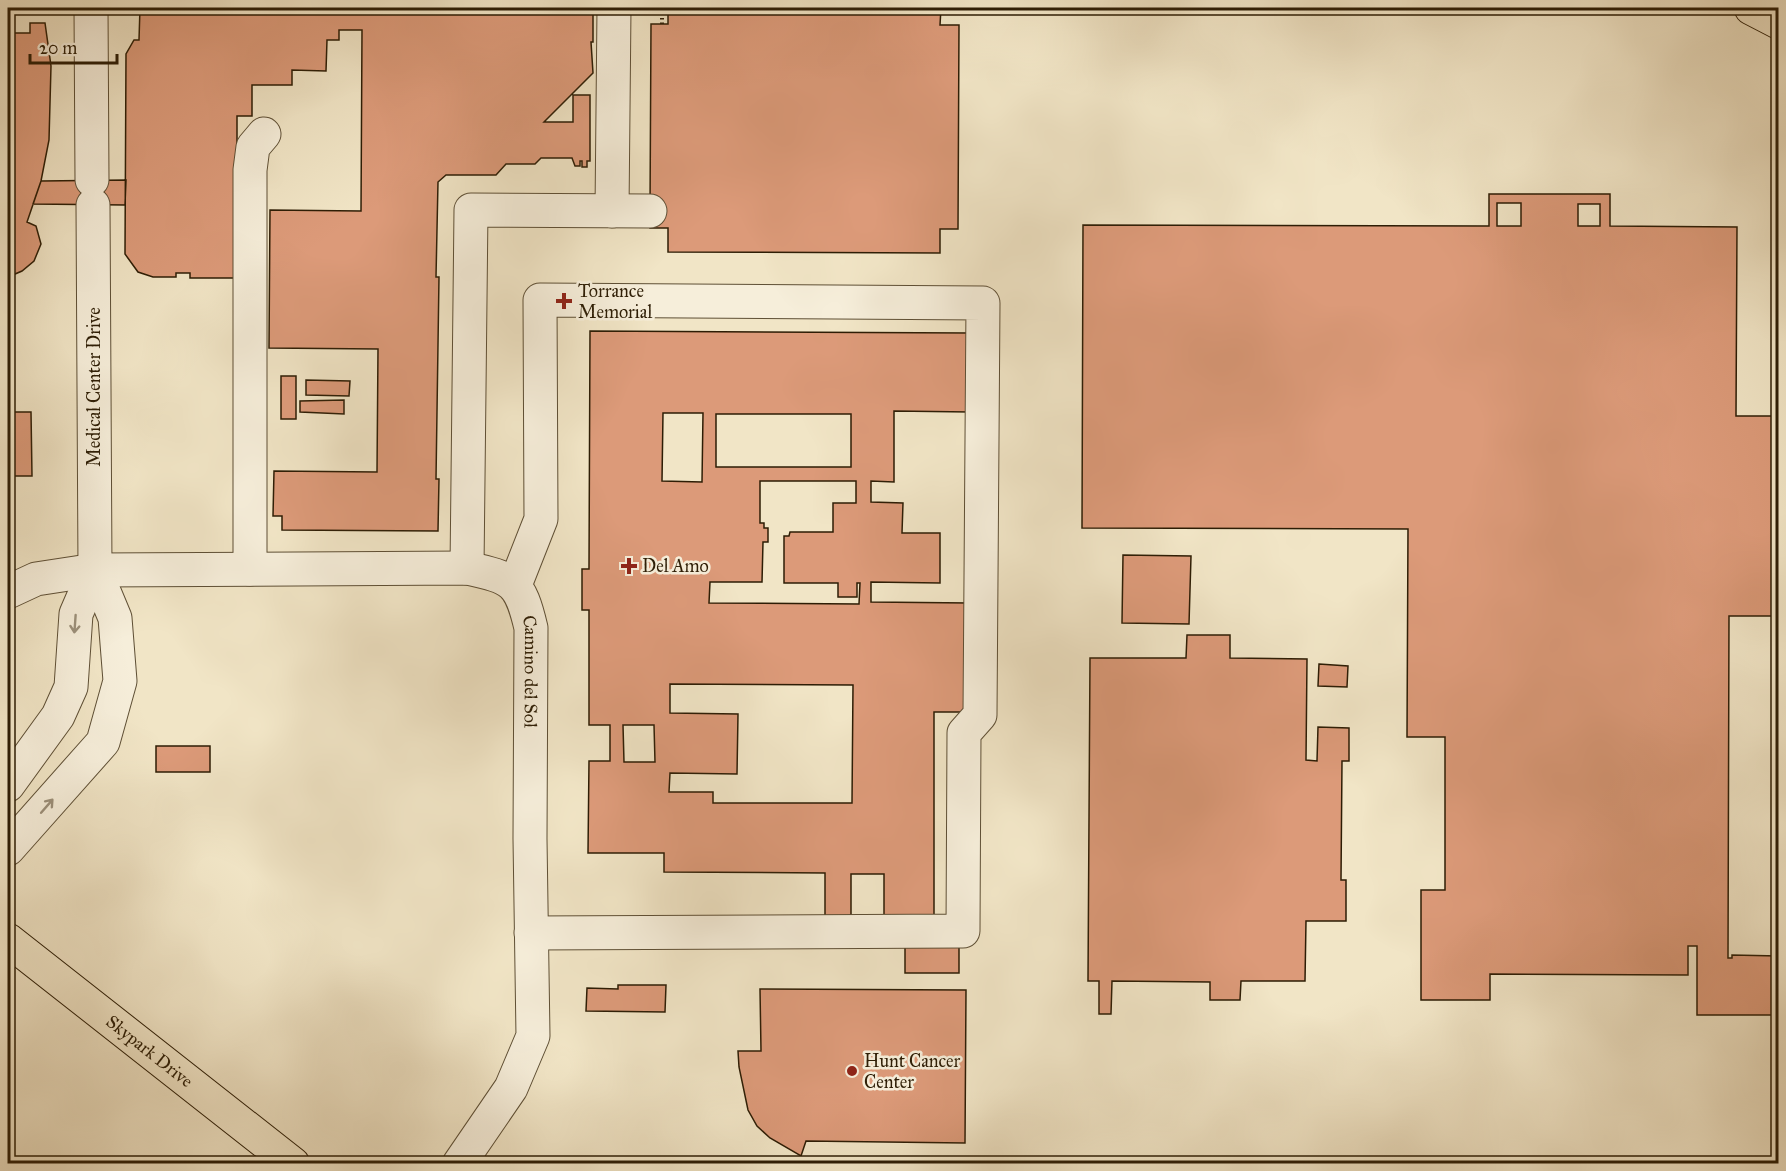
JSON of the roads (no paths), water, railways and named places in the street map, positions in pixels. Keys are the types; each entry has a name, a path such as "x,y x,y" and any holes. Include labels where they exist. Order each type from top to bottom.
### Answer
{"main road":[{"path":"1751,8 1779,22"},
{"name":"Skypark Drive","path":"8,940 292,1164"}],"street":[{"name":"Medical Center Drive","path":"8,849 103,742 120,681 115,618 95,570 91,8"},
{"path":"612,211 614,8"},
{"path":"250,569 250,170 253,147 264,134"},
{"path":"467,568 471,210 650,211"},
{"path":"8,592 36,579 95,570 467,568 501,575 516,585 541,519 540,300 983,303 980,716 964,733 963,931 531,933"},
{"name":"Medical Center Drive","path":"8,785 58,716 71,687 76,614 95,570"},
{"name":"Camino del Sol","path":"459,1164 511,1088 533,1035 531,628 526,605 516,585"}],"place":[{"name":"Torrance Memorial","path":"564,301"},
{"name":"Del Amo","path":"629,566"},
{"name":"Hunt Cancer Center","path":"852,1071"}]}
